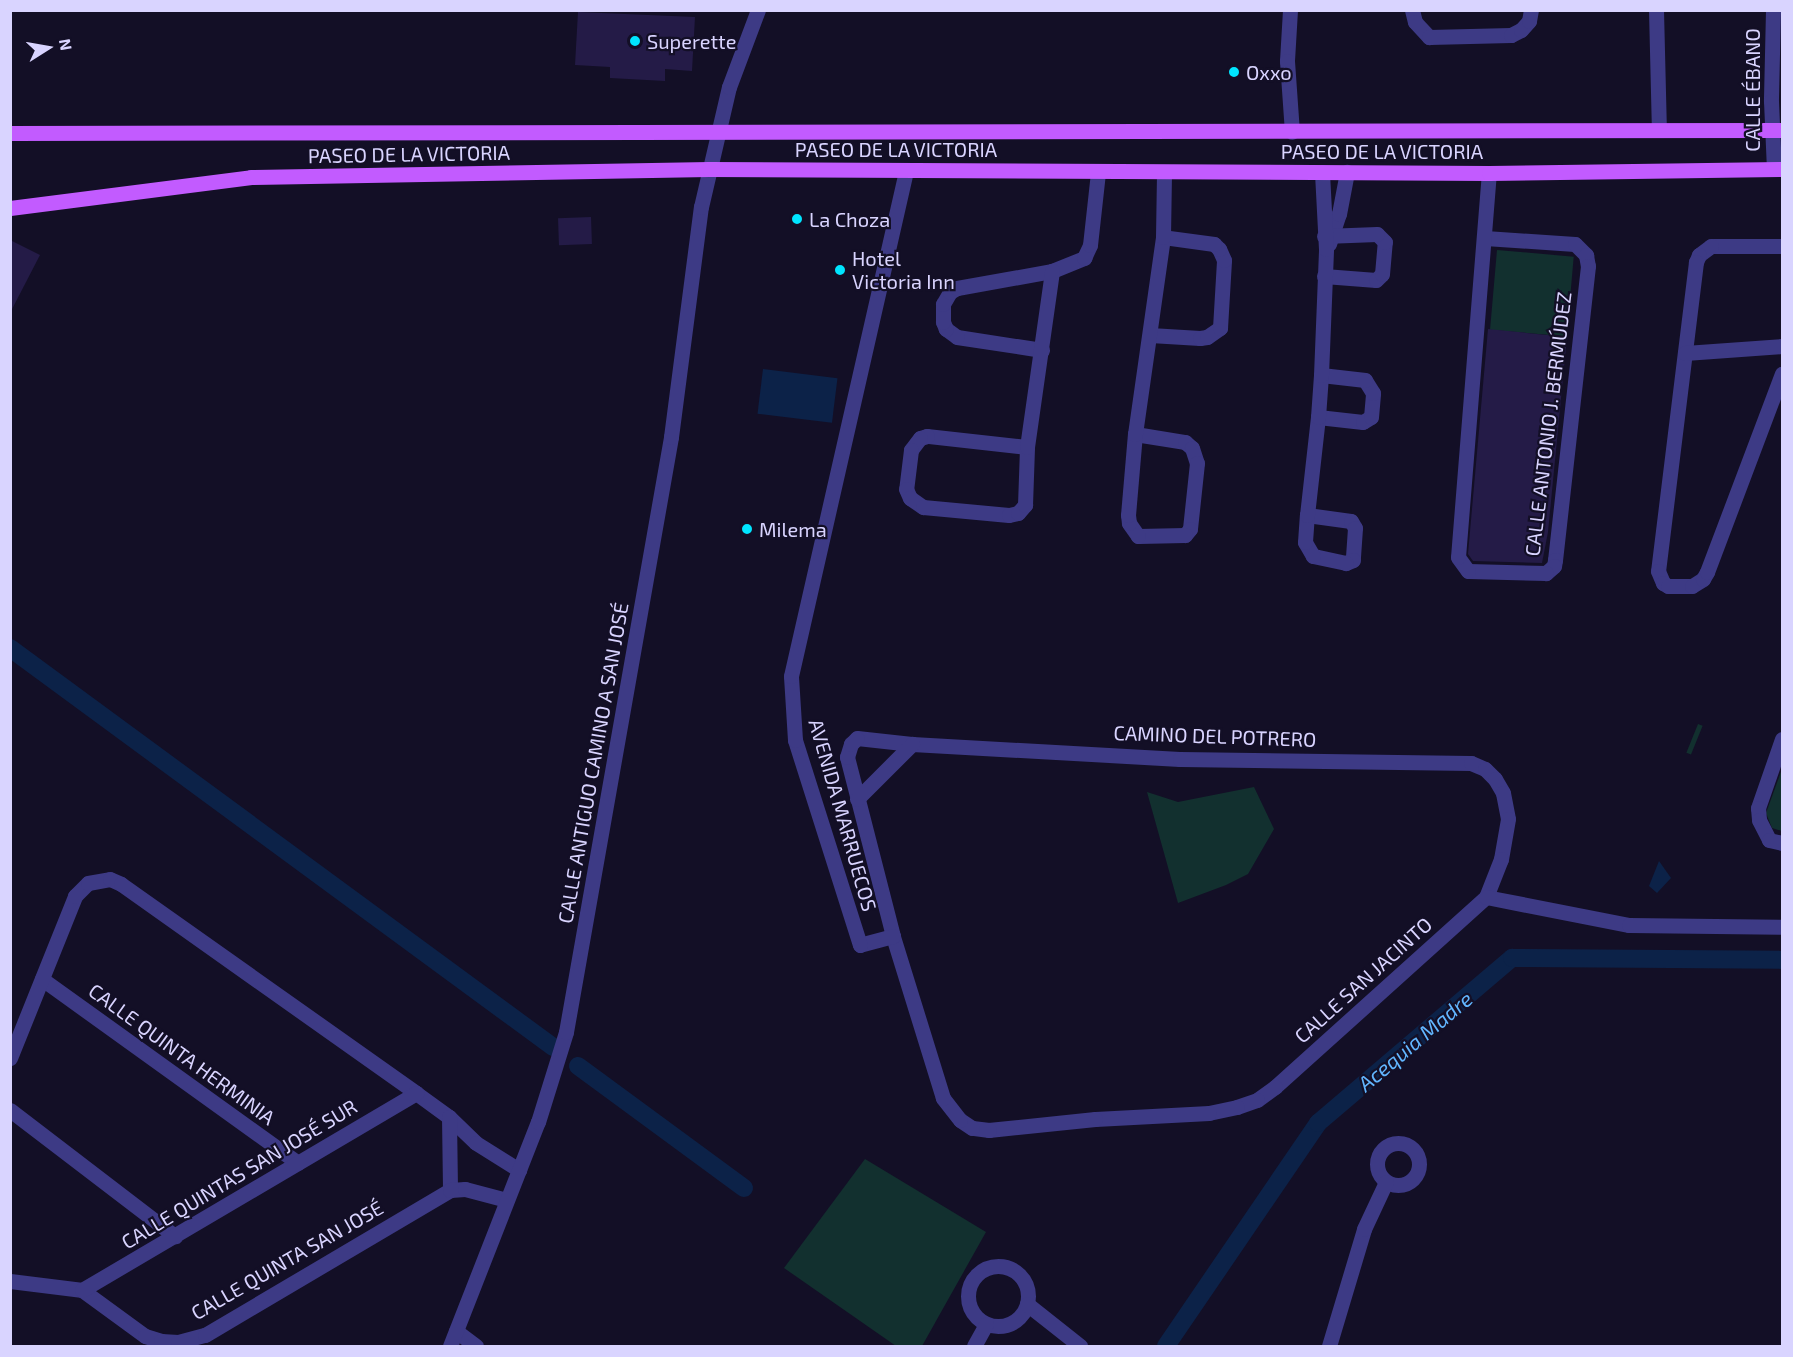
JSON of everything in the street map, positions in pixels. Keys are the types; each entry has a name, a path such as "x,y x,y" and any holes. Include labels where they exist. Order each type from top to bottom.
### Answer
{"main road":[{"name":"PASEO DE LA VICTORIA","path":"10,133 557,130 718,132 1778,130"},
{"name":"PASEO DE LA VICTORIA","path":"10,208 251,177 709,169 1489,173 1778,169"}],"street":[{"name":"CALLE ANTIGUO CAMINO A SAN JOSÉ","path":"450,1347 558,1064 576,986 670,437 701,207 729,87 758,10"},
{"path":"1290,10 1287,61 1292,132"},
{"path":"1412,10 1415,22 1429,37 1511,35 1521,30 1529,21 1532,10"},
{"path":"1656,10 1659,130"},
{"name":"CALLE ÉBANO","path":"1773,10 1778,169"},
{"name":"AVENIDA MARRUECOS","path":"893,936 860,945 795,740 791,676 906,171"},
{"path":"1042,350 957,337 946,329 943,322 943,304 950,292 957,288 1052,271 1084,258 1090,245 1098,172"},
{"path":"1135,434 1185,442 1192,448 1197,463 1190,529 1185,535 1138,536 1129,523 1135,434 1163,237 1164,172"},
{"path":"1322,172 1328,240"},
{"path":"1307,515 1351,521 1355,528 1355,558 1346,563 1313,556 1305,542 1307,515 1318,417 1324,276 1328,240 1347,172"},
{"name":"CALLE ANTONIO J. BERMÚDEZ","path":"1485,238 1575,244 1586,255 1588,266 1556,561 1546,573 1468,571 1458,557 1489,173"},
{"path":"1324,276 1372,280 1382,274 1385,242 1380,236 1328,240"},
{"path":"1150,335 1200,338 1207,337 1220,328 1224,260 1219,249 1214,244 1163,237"},
{"path":"1782,246 1711,246 1699,255 1658,571 1663,583 1668,586 1692,586 1707,572 1782,374"},
{"path":"1027,447 927,436 920,438 911,450 906,489 910,498 923,507 1014,514 1025,505 1027,447 1052,271"},
{"path":"1685,353 1782,346"},
{"path":"1318,417 1363,422 1371,417 1373,393 1365,381 1321,375"},
{"name":"AVENIDA MARRUECOS","path":"857,738 850,744 847,758 893,936 943,1098 960,1120 972,1128"},
{"name":"CAMINO DEL POTRERO","path":"857,738 912,744 1180,759 1471,763 1485,770 1503,793 1508,819 1501,859 1486,897"},
{"path":"1782,739 1758,808 1759,820 1769,840 1782,843"},
{"path":"857,799 912,744"},
{"path":"10,1058 75,896 88,883 101,879 121,884 449,1117 476,1143 519,1170"},
{"path":"1486,897 1629,925 1782,927"},
{"name":"CALLE SAN JACINTO","path":"972,1128 1011,1130 1095,1119 1209,1113 1257,1100 1275,1087 1486,897"},
{"name":"CALLE QUINTA HERMINIA","path":"42,979 298,1163"},
{"name":"CALLE QUINTAS SAN JOSÉ SUR","path":"82,1290 416,1094"},
{"path":"10,1110 175,1236"},
{"path":"449,1117 450,1190 465,1189 507,1200"},
{"path":"1329,1347 1364,1229 1386,1182"},
{"name":"CALLE QUINTA SAN JOSÉ","path":"10,1281 82,1290 145,1336 161,1341 178,1342 205,1335 450,1190"},
{"path":"1004,1267 1013,1270 1026,1285 1028,1304 1016,1321 996,1326 986,1324 972,1311 969,1292 977,1275 985,1269 1004,1267"},
{"path":"1028,1304 1080,1347"},
{"path":"974,1347 986,1324"},
{"path":"456,1330 476,1347"}],"green space":[{"path":"1497,250 1574,257 1567,336 1490,330"},
{"path":"1698,724 1703,726 1691,755 1686,753"},
{"path":"1782,769 1782,831 1772,828 1766,813"},
{"path":"1254,787 1274,829 1248,874 1178,903 1147,792 1178,802"},
{"path":"865,1159 986,1232 922,1346 896,1346 784,1268"}],"water":[{"path":"763,369 837,378 832,423 758,414"},
{"path":"1659,861 1671,878 1657,893 1649,886"}],"building":[{"name":"Superette","path":"578,12 695,17 692,71 665,69 665,81 610,78 610,67 575,65"},
{"path":"591,217 592,244 559,245 558,218"},
{"path":"10,240 40,255 10,313"},
{"path":"1488,329 1567,337 1548,532 1542,563 1473,561 1468,554"}],"waterway":[{"path":"10,648 553,1047"},
{"name":"Acequia Madre","path":"1166,1346 1318,1123 1512,958 1782,960"},
{"path":"578,1066 744,1188"}],"place":[{"name":"Superette","path":"635,41"},
{"name":"Oxxo","path":"1234,72"},
{"name":"La Choza","path":"797,219"},
{"name":"Hotel Victoria Inn","path":"840,270"},
{"name":"Milema","path":"747,529"}]}
